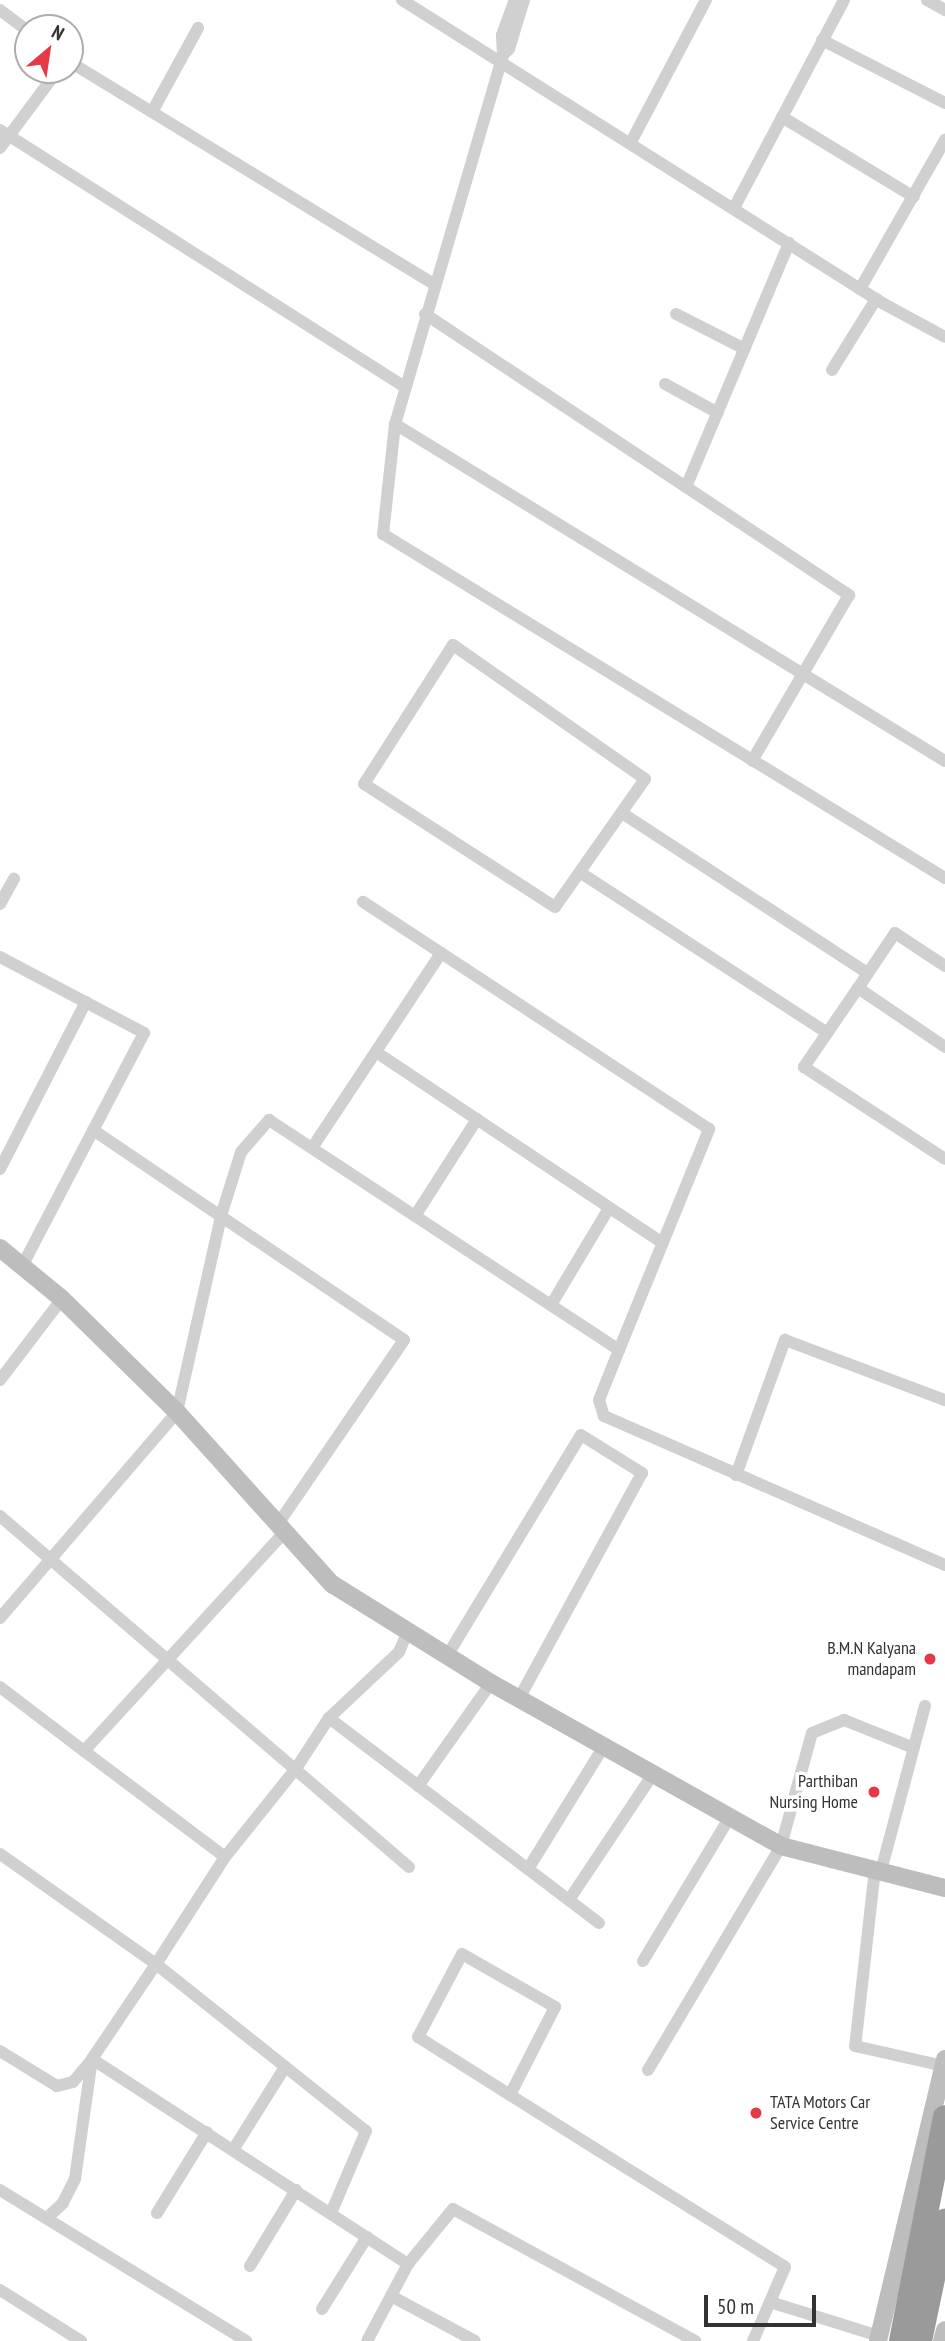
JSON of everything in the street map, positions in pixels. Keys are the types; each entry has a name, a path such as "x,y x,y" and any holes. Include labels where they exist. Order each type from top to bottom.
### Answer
{"highway":[{"path":"886,2339 945,2117"},
{"path":"920,2341 945,2221"}],"main road":[{"path":"0,1248 62,1299 177,1412 332,1584 491,1683 781,1846 945,1888"},
{"path":"886,2339 944,2063"},
{"path":"942,2341 945,2330"}],"street":[{"path":"402,0 502,58 876,299 945,337"},
{"path":"515,0 502,35 502,58 433,284 395,424 383,534 945,878"},
{"path":"502,58 509,49 524,0"},
{"path":"631,142 706,0"},
{"path":"734,208 844,0"},
{"path":"927,0 945,10"},
{"path":"152,112 198,28"},
{"path":"822,40 945,103"},
{"path":"84,71 433,284"},
{"path":"0,148 4,133 46,84"},
{"path":"782,117 915,197"},
{"path":"4,133 405,387"},
{"path":"860,289 945,141"},
{"path":"686,487 789,243"},
{"path":"832,370 876,299"},
{"path":"425,314 849,596 752,761"},
{"path":"676,314 745,349"},
{"path":"665,384 718,413"},
{"path":"395,424 945,761"},
{"path":"453,645 645,779 581,873 555,907 363,784 453,645"},
{"path":"622,813 867,974"},
{"path":"581,873 827,1033"},
{"path":"0,904 14,879"},
{"path":"363,902 709,1129 599,1400 604,1416 945,1564"},
{"path":"945,965 895,933 804,1066 945,1159"},
{"path":"312,1148 441,953"},
{"path":"0,957 144,1033 22,1266"},
{"path":"858,988 945,1047"},
{"path":"0,1168 86,1002"},
{"path":"376,1052 662,1243"},
{"path":"415,1216 477,1119"},
{"path":"0,1618 177,1412 221,1216 241,1152 269,1120 619,1350"},
{"path":"84,1751 166,1662 281,1529 404,1340 93,1130"},
{"path":"188,1184 221,1216"},
{"path":"551,1305 609,1208"},
{"path":"0,1380 62,1299"},
{"path":"736,1475 785,1340 945,1400"},
{"path":"447,1656 581,1435 642,1474 519,1699"},
{"path":"0,1516 51,1558 166,1662 297,1768 409,1867"},
{"path":"0,2051 57,2086 73,2082 92,2059 225,1857 297,1768 329,1718 400,1652 408,1631"},
{"path":"418,1786 491,1683"},
{"path":"0,1687 225,1857"},
{"path":"925,1706 878,1870 855,2046 944,2063"},
{"path":"329,1718 599,1923"},
{"path":"648,2070 781,1846 813,1732 844,1720 914,1748"},
{"path":"527,1869 604,1746"},
{"path":"569,1900 653,1774"},
{"path":"643,1961 730,1817"},
{"path":"0,1854 156,1964 366,2131 331,2213"},
{"path":"510,2095 555,2007 462,1954 418,2038 785,2267 753,2341"},
{"path":"92,2059 408,2264"},
{"path":"47,2218 63,2203 75,2179 92,2059"},
{"path":"233,2150 285,2067"},
{"path":"157,2213 206,2132"},
{"path":"0,2190 246,2341"},
{"path":"250,2266 296,2190"},
{"path":"367,2341 408,2264 453,2209 695,2341"},
{"path":"322,2309 367,2236"},
{"path":"0,2290 81,2341"},
{"path":"391,2295 475,2341"},
{"path":"769,2302 886,2339"}],"place":[{"name":"B.M.N Kalyana mandapam","path":"930,1659"},
{"name":"Parthiban Nursing Home","path":"874,1792"},
{"name":"TATA Motors Car Service Centre","path":"756,2113"}]}
